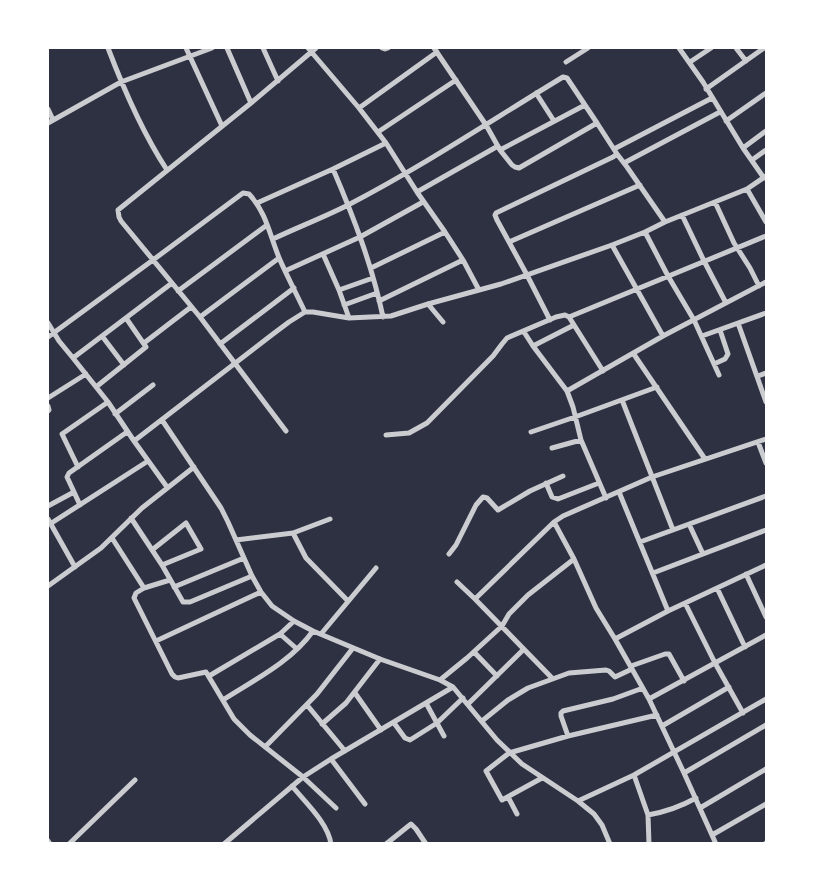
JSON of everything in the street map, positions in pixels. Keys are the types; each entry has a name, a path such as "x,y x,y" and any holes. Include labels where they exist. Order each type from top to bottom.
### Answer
{"street":[{"path":"108,48 121,82 152,146 167,170"},
{"path":"186,48 222,126"},
{"path":"48,123 121,82 212,48"},
{"path":"227,48 251,103"},
{"path":"263,48 278,81"},
{"path":"286,431 200,317 119,217 118,210 278,81 310,50 316,48"},
{"path":"382,48 388,48"},
{"path":"566,62 588,48"},
{"path":"134,442 289,322 305,312 349,318 383,317 501,284 645,232 747,189 765,177 743,148 690,62 679,48"},
{"path":"690,62 711,48"},
{"path":"736,48 746,61"},
{"path":"706,89 764,48"},
{"path":"310,50 386,142 423,202 446,232 478,290"},
{"path":"359,108 436,50 486,125 499,148 515,167 519,168 598,123"},
{"path":"273,239 348,205 486,125 563,77 566,77 665,222"},
{"path":"378,132 456,80"},
{"path":"536,93 554,121"},
{"path":"726,121 766,93"},
{"path":"550,320 495,218 496,213 616,152 712,98"},
{"path":"417,192 585,105"},
{"path":"48,109 53,120"},
{"path":"624,163 720,112"},
{"path":"743,148 766,131"},
{"path":"257,203 333,169 386,142"},
{"path":"752,160 766,150"},
{"path":"333,169 371,268 383,317"},
{"path":"509,242 640,185"},
{"path":"747,189 766,222"},
{"path":"48,337 243,193 249,194 257,203 279,258 305,312"},
{"path":"285,271 360,237 423,202"},
{"path":"715,202 734,243 759,286"},
{"path":"682,216 726,302"},
{"path":"178,291 267,225"},
{"path":"371,268 446,232"},
{"path":"645,232 694,320 719,375"},
{"path":"386,435 409,433 427,423 493,356 508,338 561,316 569,317 766,236"},
{"path":"612,245 663,336"},
{"path":"323,254 349,318"},
{"path":"200,317 279,258"},
{"path":"379,301 463,260"},
{"path":"339,290 373,278"},
{"path":"567,391 663,336 766,282"},
{"path":"73,358 172,283"},
{"path":"220,344 294,288"},
{"path":"344,305 377,293"},
{"path":"428,304 443,322"},
{"path":"144,343 192,307"},
{"path":"702,336 766,313"},
{"path":"569,317 603,371"},
{"path":"96,386 146,347 126,318"},
{"path":"48,323 54,334 108,402 167,487"},
{"path":"738,323 766,402"},
{"path":"533,346 574,325"},
{"path":"714,364 725,359 728,354 720,330"},
{"path":"524,332 567,391 581,440 606,498"},
{"path":"102,336 124,365"},
{"path":"633,353 706,459"},
{"path":"758,376 766,372"},
{"path":"48,398 86,374"},
{"path":"115,414 153,385"},
{"path":"531,432 656,387"},
{"path":"622,400 673,530"},
{"path":"78,467 62,434 108,402"},
{"path":"48,406 48,410"},
{"path":"162,420 221,508 252,576 272,606 313,631 380,659 440,680 453,687 509,753 594,814 602,825 610,844"},
{"path":"80,504 67,477 127,432"},
{"path":"475,599 554,522 563,516 652,477 766,439"},
{"path":"552,448 581,440"},
{"path":"758,442 766,463"},
{"path":"75,567 49,521 80,504 148,461"},
{"path":"48,586 112,538 131,518 167,487 194,468"},
{"path":"449,554 460,538 476,505 483,497 487,498 498,510 530,490 563,476"},
{"path":"546,483 552,497 558,499 599,483"},
{"path":"48,506 74,492"},
{"path":"619,492 668,611"},
{"path":"640,542 766,496"},
{"path":"131,518 162,565 182,601 186,603 252,576"},
{"path":"236,540 294,533 330,519"},
{"path":"554,522 574,559 596,608 616,639 649,699 716,844"},
{"path":"152,550 186,523 201,549 162,565"},
{"path":"690,524 703,554"},
{"path":"653,573 766,530"},
{"path":"294,533 306,558 348,601"},
{"path":"112,538 144,588"},
{"path":"174,586 244,558"},
{"path":"440,680 502,626 509,614 528,595 574,559"},
{"path":"616,639 668,611 766,565"},
{"path":"321,634 376,568"},
{"path":"746,574 766,617"},
{"path":"170,580 144,588 136,593 134,598 169,670 178,678 206,672 234,719 303,777 336,808"},
{"path":"457,582 552,678"},
{"path":"717,588 744,647"},
{"path":"156,641 261,592"},
{"path":"685,603 715,664 743,713"},
{"path":"209,676 280,634 294,621"},
{"path":"223,700 268,672 297,649 313,631"},
{"path":"280,634 297,649"},
{"path":"649,699 766,634"},
{"path":"265,747 317,694 353,648"},
{"path":"468,704 523,650"},
{"path":"474,652 498,676"},
{"path":"482,721 516,694 552,678 569,673 606,670 614,677 632,667 669,654 684,681"},
{"path":"322,724 355,693 380,659"},
{"path":"225,843 303,777 453,687"},
{"path":"568,736 561,716 563,711 612,699 643,688"},
{"path":"662,726 729,688"},
{"path":"355,693 381,730"},
{"path":"394,723 405,738 408,740 412,739 437,723 463,698"},
{"path":"578,802 634,775 766,700"},
{"path":"426,703 444,736"},
{"path":"306,705 345,751"},
{"path":"542,778 502,800 486,771 509,753 568,736 657,715"},
{"path":"684,773 766,725"},
{"path":"331,759 365,804"},
{"path":"700,808 766,770"},
{"path":"634,775 648,815 649,844"},
{"path":"69,844 135,780"},
{"path":"292,786 319,817 329,835 331,844"},
{"path":"508,797 517,814"},
{"path":"648,815 677,808 696,798"},
{"path":"712,835 766,804"},
{"path":"386,844 395,841 411,824 426,844"}]}
